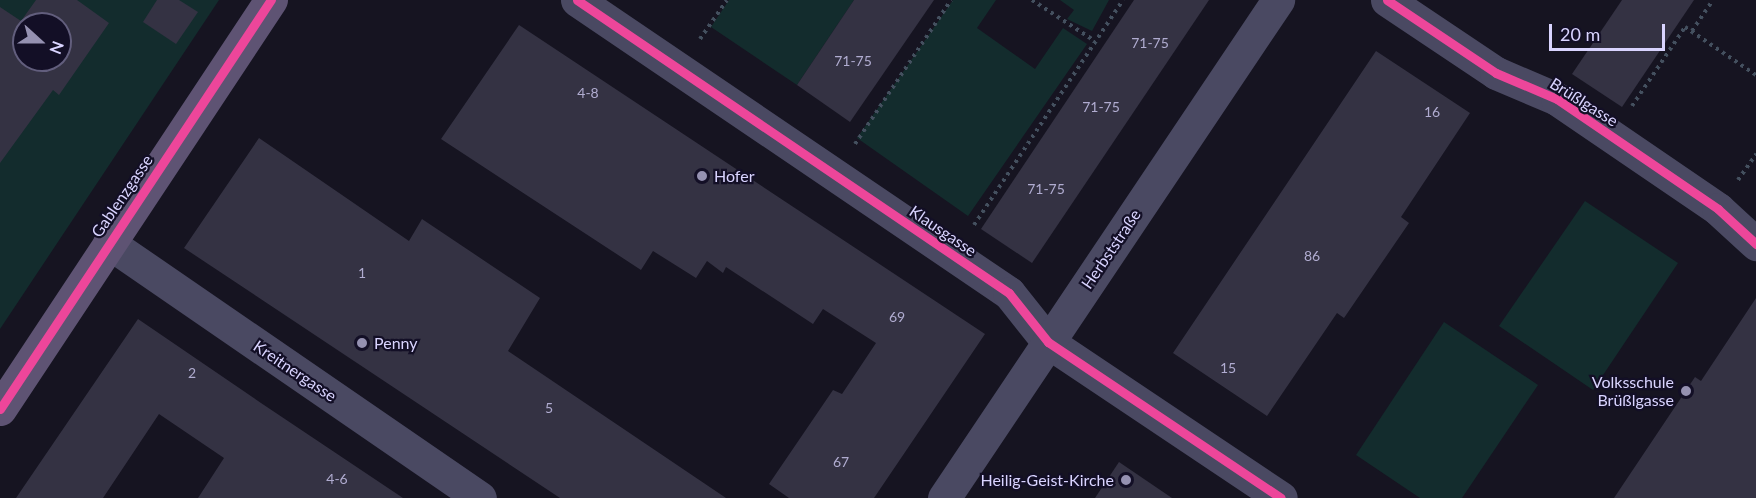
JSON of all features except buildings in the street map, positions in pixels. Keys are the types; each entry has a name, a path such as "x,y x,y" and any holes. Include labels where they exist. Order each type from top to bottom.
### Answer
{"main road":[{"name":"Gablenzgasse","path":"0,409 271,0"}],"street":[{"name":"Klausgasse","path":"577,0 1010,293 1048,342 1281,498"},
{"name":"Herbststraße","path":"944,498 1278,0"},
{"name":"Brüßlgasse","path":"1387,0 1496,73 1557,99 1718,209 1756,244"},
{"name":"Kreitnergasse","path":"109,243 480,498"}],"path":[{"path":"680,70 727,0"},
{"path":"834,174 951,0"},
{"path":"1032,0 1095,42"},
{"path":"953,256 1123,0"},
{"path":"1692,32 1713,0"},
{"path":"1611,136 1685,27 1756,75"}],"green space":[{"path":"0,0 219,0 0,329"},
{"path":"729,0 854,0 797,85 711,27"},
{"path":"953,0 996,0 977,28 1035,69 1063,28 1087,44 968,216 857,138"},
{"path":"1060,0 1109,0 1092,31 1067,19 1074,10"},
{"path":"1585,201 1678,263 1593,390 1499,326"},
{"path":"1444,322 1538,385 1462,498 1420,498 1356,455"}],"cycle path":[{"path":"0,409 271,0"},
{"path":"577,0 1009,293 1048,342 1281,498"},
{"path":"1387,0 1496,73 1557,99 1718,209 1756,244"}],"place":[{"name":"Hofer","path":"702,176"},
{"name":"Penny","path":"362,343"},
{"name":"Volksschule Brüßlgasse","path":"1686,391"},
{"name":"Heilig-Geist-Kirche","path":"1126,480"}]}
